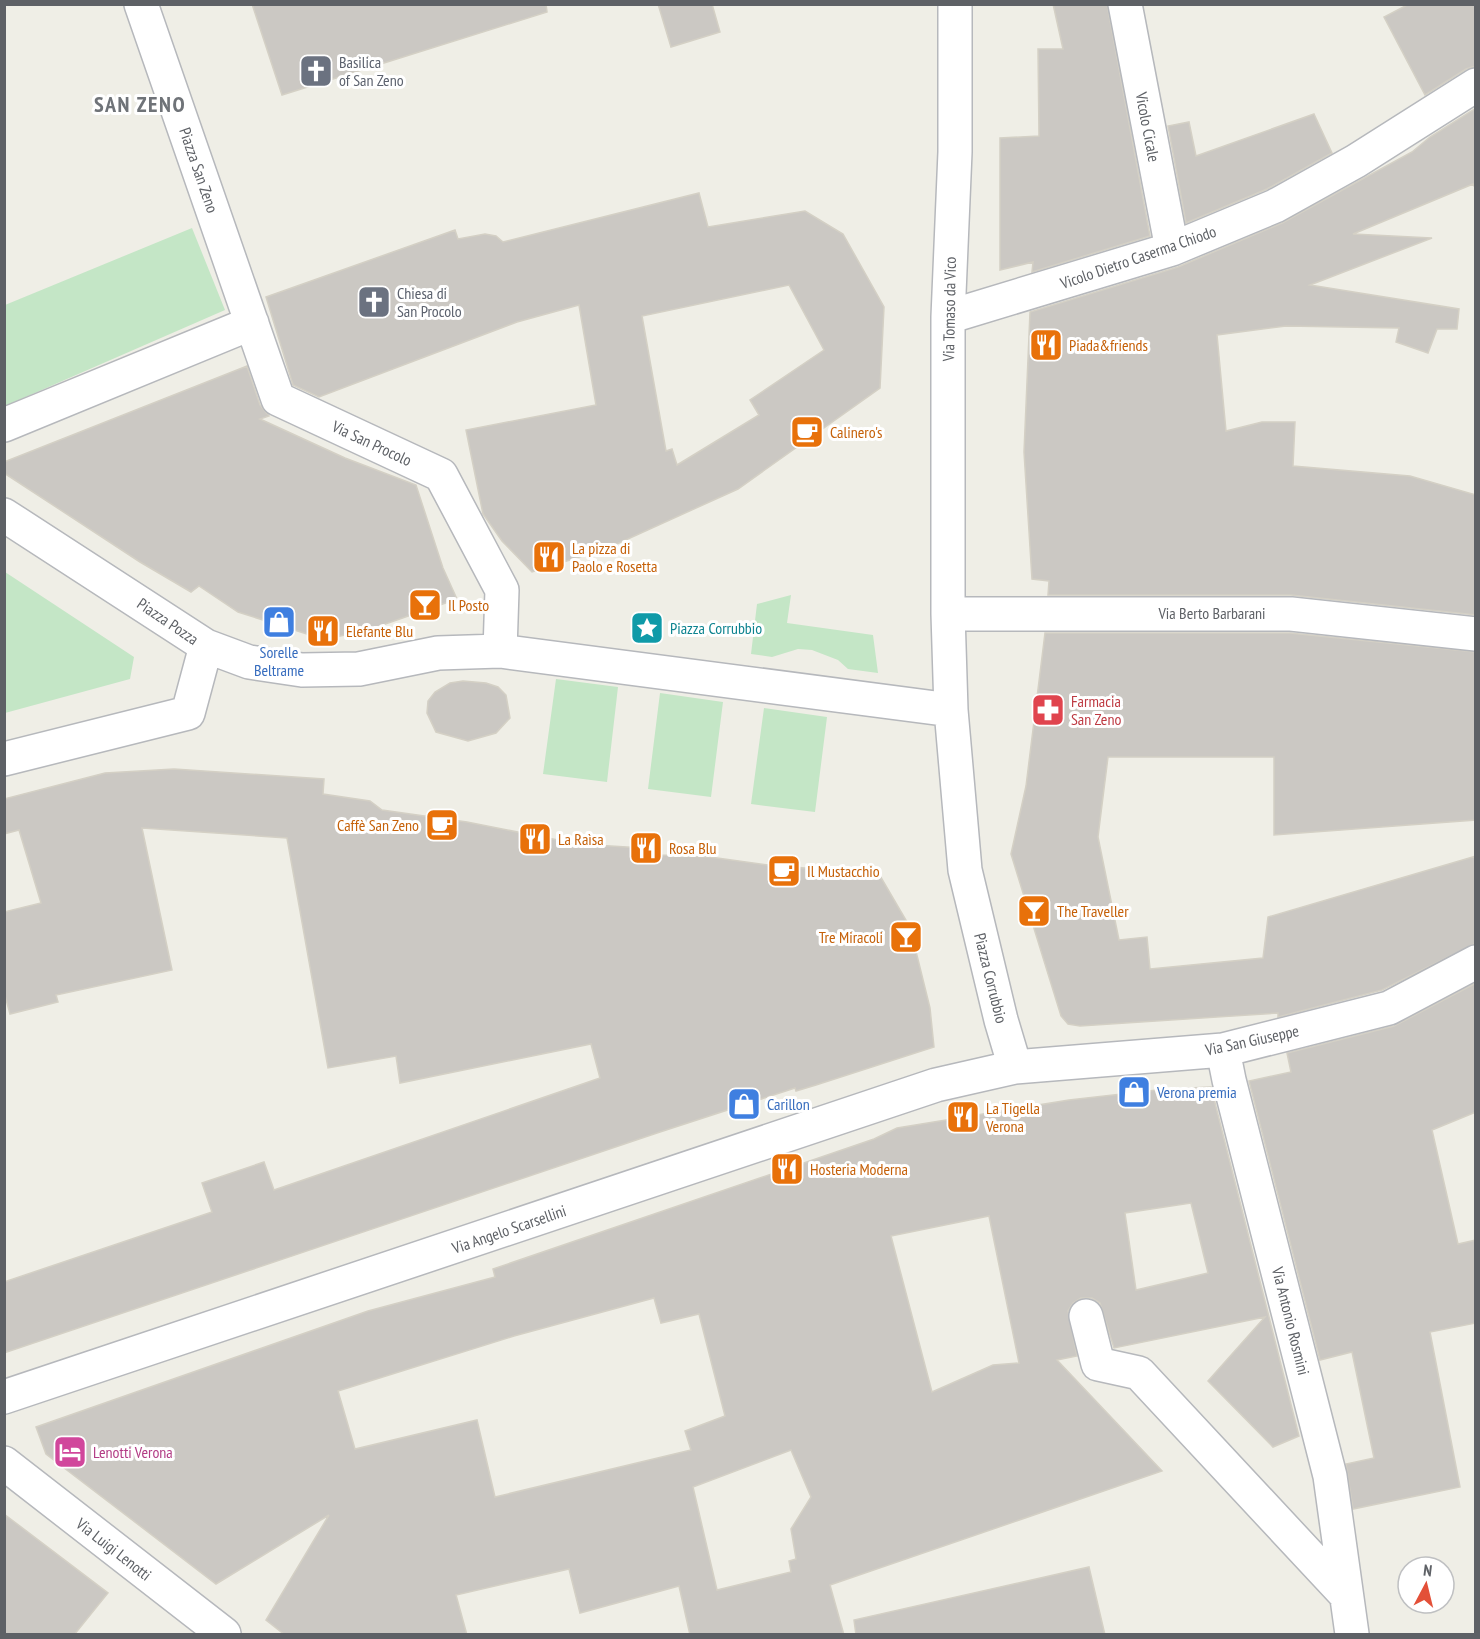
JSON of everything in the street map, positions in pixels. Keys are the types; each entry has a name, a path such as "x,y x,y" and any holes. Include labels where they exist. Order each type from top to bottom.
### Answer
{"street":[{"name":"Piazza San Zeno","path":"141,4 249,312"},
{"name":"Via Tomaso da Vico","path":"948,614 948,317 955,152 955,4"},
{"name":"Vicolo Cicale","path":"1125,4 1172,249"},
{"name":"Vicolo Dietro Caserma Chiodo","path":"948,317 1172,249 1275,206 1356,161 1476,85"},
{"path":"4,425 249,312"},
{"name":"Via San Procolo","path":"249,312 278,399 441,475 502,590 500,651"},
{"name":"Piazza Pozza","path":"4,515 206,646 188,713 4,759"},
{"name":"Via Berto Barbarani","path":"948,614 1291,614 1476,634"},
{"name":"Piazza Corrubbio","path":"948,614 951,710 965,870 1001,1020 1015,1067"},
{"path":"206,646 249,662 302,670 359,669 438,653 500,651 951,710"},
{"name":"Via San Giuseppe","path":"1015,1067 1223,1050 1389,1008 1476,962"},
{"name":"Via Antonio Rosmini","path":"1223,1050 1330,1476 1352,1635"},
{"name":"Via Angelo Scarsellini","path":"4,1397 936,1085 1015,1067"},
{"path":"1086,1316 1098,1364 1139,1373 1346,1595"},
{"name":"Via Luigi Lenotti","path":"4,1463 224,1635"}],"green space":[{"path":"192,228 225,310 5,406 5,305"},
{"path":"5,572 134,657 130,679 5,713"},
{"path":"791,595 787,623 873,635 878,673 848,669 838,660 812,650 798,649 772,657 751,654 757,604"},
{"path":"556,679 618,687 607,782 543,774"},
{"path":"660,693 723,702 711,797 648,789"},
{"path":"764,708 827,717 815,812 751,804"}],"building":[{"name":"Basilica of San Zeno","path":"252,4 546,4 547,12 282,95"},
{"path":"658,4 712,4 720,32 671,47"},
{"path":"1053,4 1107,4 1150,236 1032,272 1033,262 1000,270 1000,138 1039,136 1038,49 1063,49"},
{"path":"1409,4 1476,4 1476,66 1466,69 1425,95 1384,17"},
{"path":"1476,108 1476,189 1473,184 1353,234 1432,238 1310,285 1459,309 1457,329 1437,329 1428,353 1396,342 1399,328 1286,326 1217,335 1226,431 1262,422 1295,422 1293,466 1410,476 1476,495 1476,615 1291,595 1048,595 1049,581 1032,579 1024,452 1030,312 1178,267 1282,223 1412,152 1430,137"},
{"path":"1314,114 1332,153 1267,189 1186,223 1168,126 1189,122 1196,156"},
{"path":"699,193 708,227 805,211 843,234 884,307 880,388 738,489 608,548 532,572 502,541 483,514 466,430 596,405 579,305 517,322 319,397 293,385 266,297 455,230 458,239 485,234 496,236 503,242","holes":["789,285 824,350 750,400 759,415 677,465 672,449 666,451 642,316"]},
{"path":"247,366 260,405 269,416 260,419 345,458 416,485 443,568 457,599 371,629 336,637 310,635 238,612 199,586 191,592 140,562 4,473 4,462"},
{"path":"1045,633 1290,633 1476,652 1476,820 1274,835 1274,757 1108,757 1098,837 1119,940 1147,937 1150,969 1263,958 1268,917 1476,856 1476,943 1382,990 1278,1017 1278,1013 1080,1026 1068,1024 1061,1016 1011,854 1026,786"},
{"path":"463,681 486,683 498,687 506,695 510,718 496,733 468,741 436,732 427,713 428,701 435,692 450,683"},
{"path":"174,769 324,779 323,794 370,801 382,810 467,822 578,844 659,849 659,855 710,857 768,865 879,874 910,927 930,1008 934,1047 796,1091 795,1088 657,1133 4,1353 4,1282 212,1212 202,1183 264,1162 274,1190 600,1078 591,1044 400,1083 396,1056 328,1068 287,838 142,828 172,970 56,995 58,1002 10,1014 4,992 4,912 41,903 19,830 4,834 4,799 105,773"},
{"path":"1476,983 1476,1112 1432,1130 1458,1244 1476,1240 1476,1323 1430,1332 1460,1487 1353,1509 1346,1464 1374,1458 1352,1352 1320,1360 1249,1081 1291,1072 1287,1053 1394,1026"},
{"path":"1211,1087 1299,1436 1273,1447 1208,1381 1265,1317 1114,1348 1100,1303 1092,1298 1081,1298 1073,1303 1068,1311 1077,1356 1057,1360 1162,1471 830,1585 844,1635 690,1635 679,1586 580,1613 569,1569 456,1595 467,1635 285,1635 266,1620 329,1515 216,1584 46,1454 36,1427 368,1311 495,1277 493,1269 874,1139 897,1128 1069,1100 1166,1089","holes":["1191,1203 1208,1273 1136,1290 1125,1213","989,1216 1019,1363 993,1365 932,1392 891,1236","654,1298 661,1323 699,1314 725,1416 685,1431 691,1450 495,1497 477,1420 355,1449 338,1391 514,1336","791,1450 811,1497 791,1529 796,1559 789,1561 791,1572 717,1590 693,1487"]},
{"path":"4,1514 108,1593 74,1635 4,1635"},
{"path":"1089,1567 1105,1635 856,1635 854,1620"}],"place":[{"name":"Basilica of San Zeno","path":"316,71"},
{"name":"Chiesa di San Procolo","path":"374,302"},
{"name":"Piada&friends","path":"1046,345"},
{"name":"Calinero's","path":"807,432"},
{"name":"La pizza di Paolo e Rosetta","path":"549,557"},
{"name":"Il Posto","path":"425,605"},
{"name":"Sorelle Beltrame","path":"279,622"},
{"name":"Piazza Corrubbio","path":"647,628"},
{"name":"Elefante Blu","path":"323,631"},
{"name":"Farmacia San Zeno","path":"1048,710"},
{"name":"Caffè San Zeno","path":"442,825"},
{"name":"La Raìsa","path":"535,839"},
{"name":"Rosa Blu","path":"646,848"},
{"name":"Il Mustacchio","path":"784,871"},
{"name":"The Traveller","path":"1034,911"},
{"name":"Tre Miracoli","path":"906,937"},
{"name":"Verona premia","path":"1134,1092"},
{"name":"Carillon","path":"744,1104"},
{"name":"La Tigella Verona","path":"963,1117"},
{"name":"Hosteria Moderna","path":"787,1169"},
{"name":"Lenotti Verona","path":"70,1452"}],"district":[{"name":"SAN ZENO","path":"140,104"}]}
